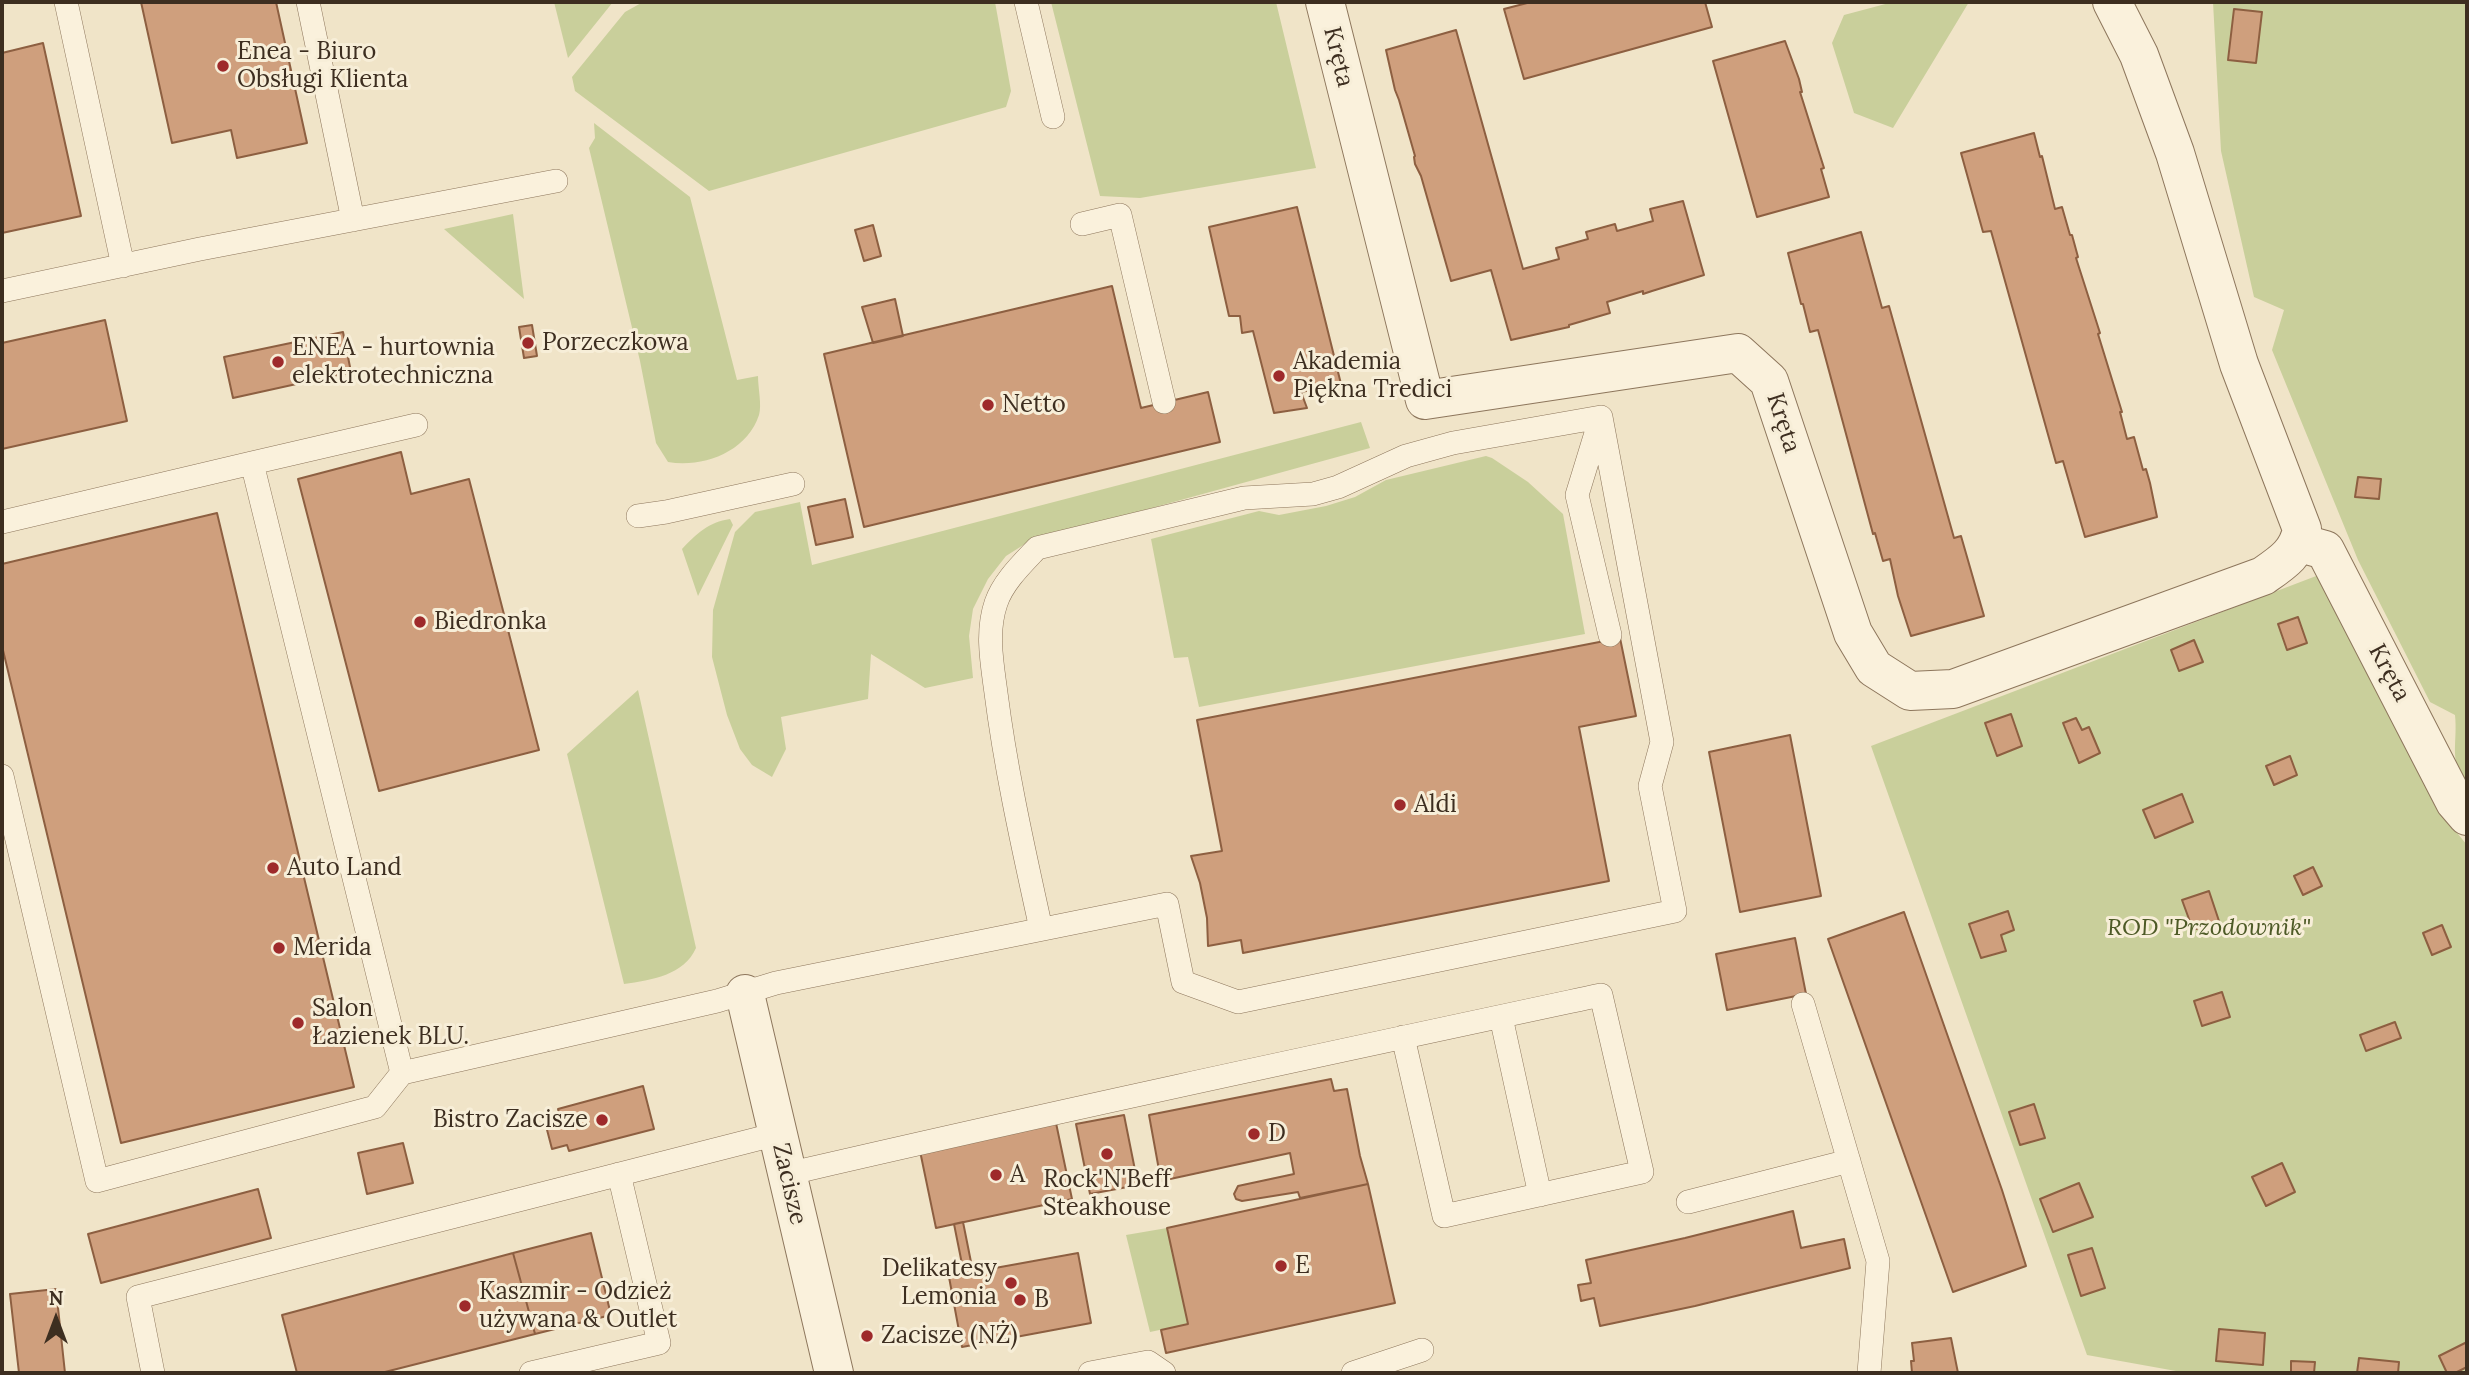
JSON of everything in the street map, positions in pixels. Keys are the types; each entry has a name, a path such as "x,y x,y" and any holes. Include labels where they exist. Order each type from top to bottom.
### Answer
{"street":[{"name":"Kręta","path":"1325,2 1425,400 1738,353 1769,381 1853,632 1874,668 1910,691 1954,689 2263,576 2289,558 2300,542 2325,551 2455,802 2467,817"},
{"path":"2112,2 2139,55 2175,153 2239,364 2302,529 2300,542"},
{"name":"Zacisze","path":"745,994 834,1373"}],"lane":[{"path":"66,2 123,266"},
{"path":"308,2 353,220"},
{"path":"1026,2 1053,117"},
{"path":"2,292 556,181"},
{"path":"1082,224 1120,215 1164,402"},
{"path":"1601,417 1577,495 1610,635"},
{"path":"2,776 97,1181 375,1107 402,1073 745,994 776,983 1167,904 1183,982 1238,1002 1675,911 1650,786 1662,742 1601,417"},
{"path":"1041,929 1001,729 990,645 991,622 996,601 1015,571 1037,548 1244,498 1313,494 1338,487 1406,456 1453,443 1601,417"},
{"path":"2,522 416,425"},
{"path":"252,463 402,1073"},
{"path":"638,516 793,484"},
{"path":"787,1174 1403,1037 1601,995 1642,1172 1444,1216 1403,1037"},
{"path":"1803,1004 1878,1261 1869,1373"},
{"path":"1501,1017 1540,1195"},
{"path":"153,1373 138,1297 777,1134"},
{"path":"1688,1202 1849,1161"},
{"path":"531,1373 659,1343 619,1174"},
{"path":"1353,1373 1422,1350"},
{"path":"1090,1373 1148,1362 1164,1373"}],"green space":[{"path":"554,2 613,2 568,58"},
{"path":"643,2 995,2 1011,91 1006,107 709,191 575,91 572,77 625,12"},
{"path":"1051,2 1276,2 1316,168 1140,198 1100,196"},
{"path":"1893,2 1969,2 1893,128 1854,113 1832,43 1844,15"},
{"path":"2213,2 2467,2 2467,786 2456,760 2455,715 2430,702 2358,560 2272,350 2284,310 2254,297 2221,151"},
{"path":"594,123 690,197 737,380 758,376 760,411 753,428 734,448 709,460 668,462 656,443 640,361 589,148 595,138"},
{"path":"513,214 524,299 444,229"},
{"path":"1361,422 1370,448 1028,542 1006,556 988,579 973,609 969,636 973,678 925,688 871,654 868,699 781,717 786,749 772,777 752,765 740,749 727,715 712,657 713,610 735,532 755,512 800,502 812,565"},
{"path":"1486,456 1528,482 1563,514 1585,634 1199,707 1188,657 1174,658 1151,539 1259,511 1279,515 1326,506 1355,497 1386,480"},
{"path":"730,519 733,525 698,596 682,549 703,530"},
{"name":"ROD \"Przodownik\"","path":"2324,573 2435,806 2467,845 2467,1373 2187,1373 2087,1355 1871,746"},
{"path":"638,690 696,948 684,964 666,975 624,984 567,754"},
{"path":"1167,1228 1188,1324 1150,1332 1126,1235"}],"building":[{"name":"Enea - Biuro Obsługi Klienta","path":"141,2 276,2 307,143 237,158 231,130 172,143"},
{"path":"1531,2 1705,2 1712,27 1524,79 1504,9"},
{"path":"2234,9 2262,12 2256,63 2228,60"},
{"path":"1456,30 1523,269 1559,259 1556,248 1588,239 1586,232 1615,224 1617,231 1653,221 1650,209 1683,201 1704,275 1607,302 1610,313 1569,327 1511,340 1491,270 1451,281 1421,176 1415,164 1386,50"},
{"path":"1785,41 1799,79 1800,92 1824,168 1821,169 1829,197 1757,217 1713,61"},
{"path":"43,43 81,216 2,233 2,53"},
{"path":"2034,133 2055,209 2062,207 2072,235 2078,257 2076,258 2122,412 2127,439 2134,437 2143,470 2146,469 2157,517 2085,537 2063,461 2056,463 1991,231 1983,232 1961,153"},
{"path":"1297,207 1341,384 1301,392 1307,408 1274,413 1253,331 1242,333 1240,316 1229,316 1209,227"},
{"path":"873,225 881,256 864,261 855,230"},
{"path":"1861,232 1882,308 1889,306 1954,538 1961,536 1984,616 1911,636 1890,559 1883,561 1875,533 1873,534 1818,330 1810,332 1788,253"},
{"name":"Netto","path":"1112,286 1141,408 1208,392 1220,442 864,527 824,354"},
{"path":"895,299 903,336 873,343 862,307"},
{"path":"105,320 127,421 2,449 2,343"},
{"path":"532,325 537,356 524,358 519,327"},
{"path":"343,332 351,372 233,398 224,357"},
{"name":"Biedronka","path":"401,452 411,494 469,479 539,750 379,791 298,479"},
{"path":"2358,477 2381,479 2379,499 2355,497"},
{"path":"845,499 853,537 816,545 808,507"},
{"path":"217,513 354,1087 121,1143 2,646 2,564"},
{"path":"2298,617 2307,643 2287,650 2278,624"},
{"path":"1620,638 1636,716 1579,727 1609,881 1243,953 1241,940 1208,946 1207,918 1191,856 1222,851 1197,720"},
{"path":"2194,640 2203,662 2179,671 2171,650"},
{"path":"2011,714 2022,746 1997,756 1985,723"},
{"path":"2076,718 2082,730 2089,727 2100,753 2079,763 2063,723"},
{"path":"1790,735 1821,896 1740,912 1709,752"},
{"path":"2290,756 2297,775 2274,785 2266,766"},
{"path":"2182,794 2193,822 2155,838 2143,810"},
{"path":"2313,867 2322,886 2303,895 2294,876"},
{"path":"2209,891 2219,921 2193,930 2182,900"},
{"path":"2008,911 2014,930 2001,935 2006,951 1981,958 1969,924"},
{"path":"1904,912 2026,1266 1953,1292 1828,939"},
{"path":"2442,925 2451,947 2432,955 2423,933"},
{"path":"1795,938 1806,994 1727,1010 1716,954"},
{"path":"2222,992 2230,1017 2202,1026 2194,1001"},
{"path":"2395,1022 2401,1038 2366,1051 2360,1035"},
{"name":"D","path":"1331,1079 1334,1091 1347,1089 1368,1184 1300,1198 1298,1192 1242,1201 1236,1199 1234,1194 1238,1186 1294,1174 1290,1153 1161,1181 1149,1115"},
{"name":"Bistro Zacisze","path":"643,1086 654,1129 569,1151 567,1145 552,1149 545,1122 560,1117 558,1109"},
{"path":"2034,1104 2045,1138 2020,1145 2009,1112"},
{"name":"Rock'N'Beff Steakhouse","path":"1124,1115 1138,1185 1090,1194 1076,1124"},
{"name":"A","path":"1056,1123 1072,1199 936,1228 920,1151"},
{"path":"403,1143 413,1183 367,1194 358,1153"},
{"path":"2282,1163 2295,1192 2266,1206 2252,1177"},
{"path":"2079,1183 2093,1217 2053,1232 2040,1199"},
{"name":"E","path":"1368,1184 1395,1303 1166,1353 1161,1330 1188,1324 1167,1228"},
{"path":"258,1189 271,1238 101,1283 88,1234"},
{"path":"1793,1211 1801,1248 1844,1239 1850,1268 1600,1326 1594,1298 1581,1301 1578,1285 1591,1283 1586,1260"},
{"name":"B","path":"963,1222 973,1272 1078,1253 1091,1323 962,1347 949,1277 964,1274 954,1224"},
{"path":"591,1233 611,1315 535,1334 513,1253"},
{"path":"2092,1248 2105,1288 2081,1296 2068,1255"},
{"path":"513,1253 535,1334 381,1373 297,1373 282,1315"},
{"path":"56,1289 65,1373 19,1373 10,1294"},
{"path":"2219,1329 2265,1333 2263,1365 2216,1361"},
{"path":"1951,1338 1958,1373 1912,1373 1912,1343"},
{"path":"2467,1342 2467,1367 2455,1373 2447,1373 2439,1356"},
{"path":"2359,1358 2399,1362 2398,1373 2357,1373"},
{"path":"2291,1361 2315,1362 2314,1373 2291,1373"}],"place":[{"name":"Enea - Biuro Obsługi Klienta","path":"223,66"},
{"name":"Porzeczkowa","path":"528,343"},
{"name":"ENEA - hurtownia elektrotechniczna","path":"278,362"},
{"name":"Akademia Piękna Tredici","path":"1279,376"},
{"name":"Netto","path":"988,405"},
{"name":"Biedronka","path":"420,622"},
{"name":"Aldi","path":"1400,805"},
{"name":"Auto Land","path":"273,868"},
{"name":"Merida","path":"279,948"},
{"name":"Salon Łazienek BLU.","path":"298,1023"},
{"name":"Bistro Zacisze","path":"602,1120"},
{"name":"D","path":"1254,1134"},
{"name":"Rock'N'Beff Steakhouse","path":"1107,1154"},
{"name":"A","path":"996,1175"},
{"name":"E","path":"1281,1266"},
{"name":"Delikatesy Lemonia","path":"1011,1283"},
{"name":"B","path":"1020,1300"},
{"name":"Kaszmir - Odzież używana & Outlet","path":"465,1306"},
{"name":"Zacisze (NŻ)","path":"867,1336"}]}
